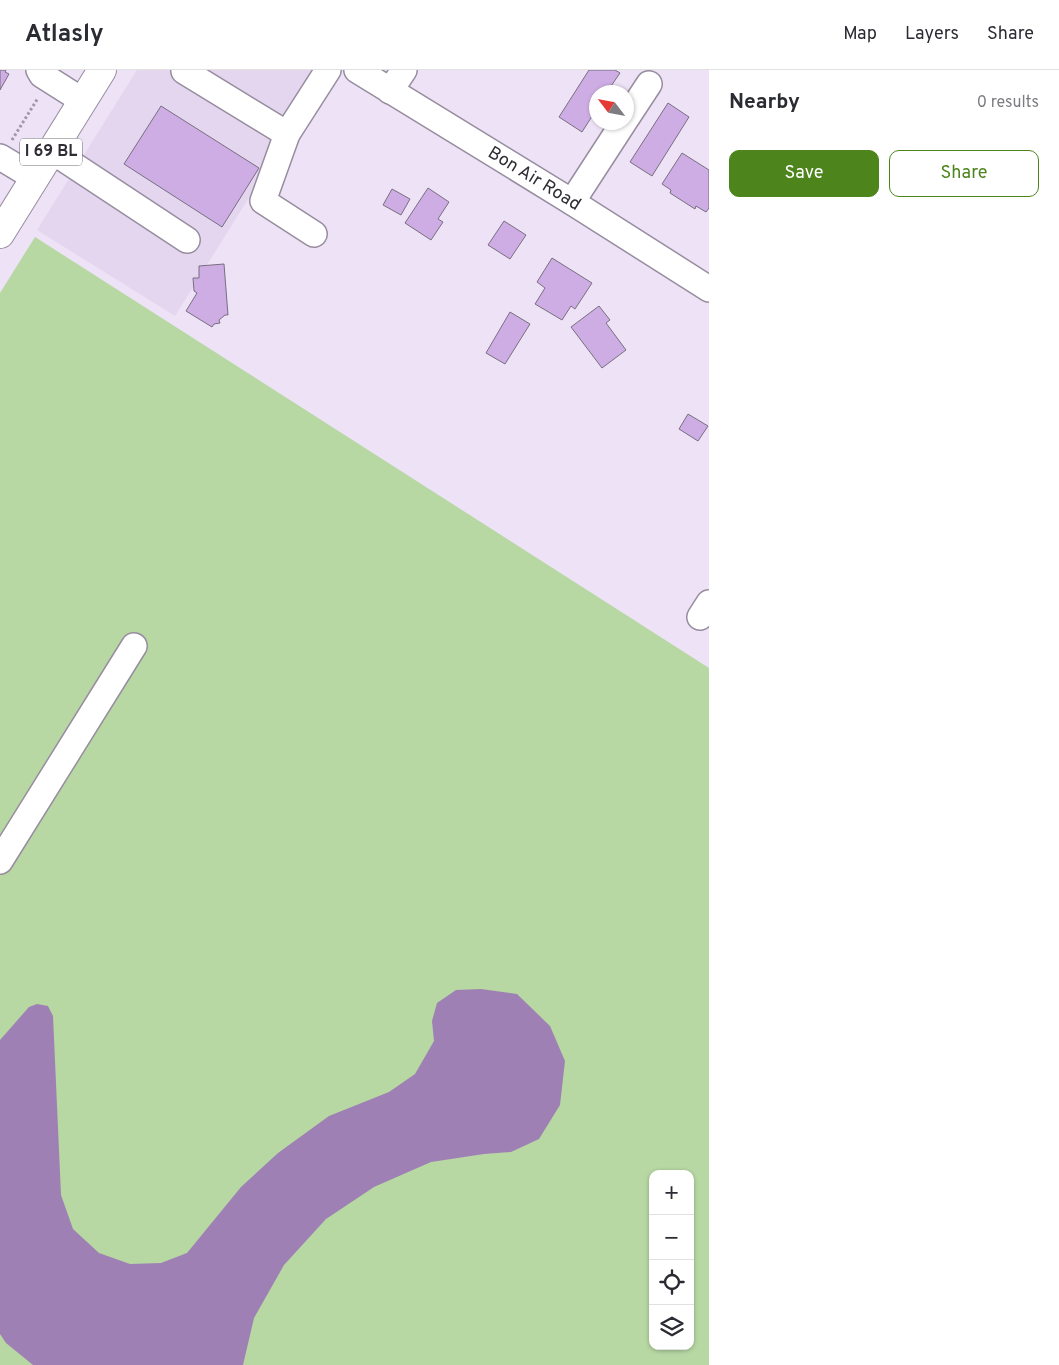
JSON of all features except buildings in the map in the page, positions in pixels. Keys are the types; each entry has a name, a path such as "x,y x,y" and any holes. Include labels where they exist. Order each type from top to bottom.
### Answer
{"main road":[{"name":"I 69 BL","path":"0,234 102,70"}],"street":[{"path":"314,234 264,201 287,134 328,70"},
{"name":"Bon Air Road","path":"357,70 709,289"},
{"path":"390,91 404,70"},
{"path":"184,71 287,134"},
{"path":"44,75 83,101"},
{"path":"634,107 649,84"},
{"path":"572,202 619,130"},
{"path":"52,151 187,240"},
{"path":"1,157 35,178"},
{"path":"0,861 134,646"}],"path":[{"path":"1,157 44,75"}],"shaded area":[{"path":"137,70 329,70 175,316 37,230"},
{"path":"481,989 517,994 550,1026 565,1061 560,1105 539,1139 511,1152 431,1162 374,1187 326,1219 284,1265 254,1318 243,1365 33,1365 6,1343 0,1334 0,1040 29,1007 37,1004 48,1006 53,1016 61,1195 73,1229 99,1253 130,1264 161,1263 187,1253 241,1187 278,1153 329,1116 389,1092 415,1074 434,1041 432,1021 437,1003 456,990"}],"green space":[{"path":"35,237 709,668 709,1365 0,1365 0,293"}]}
